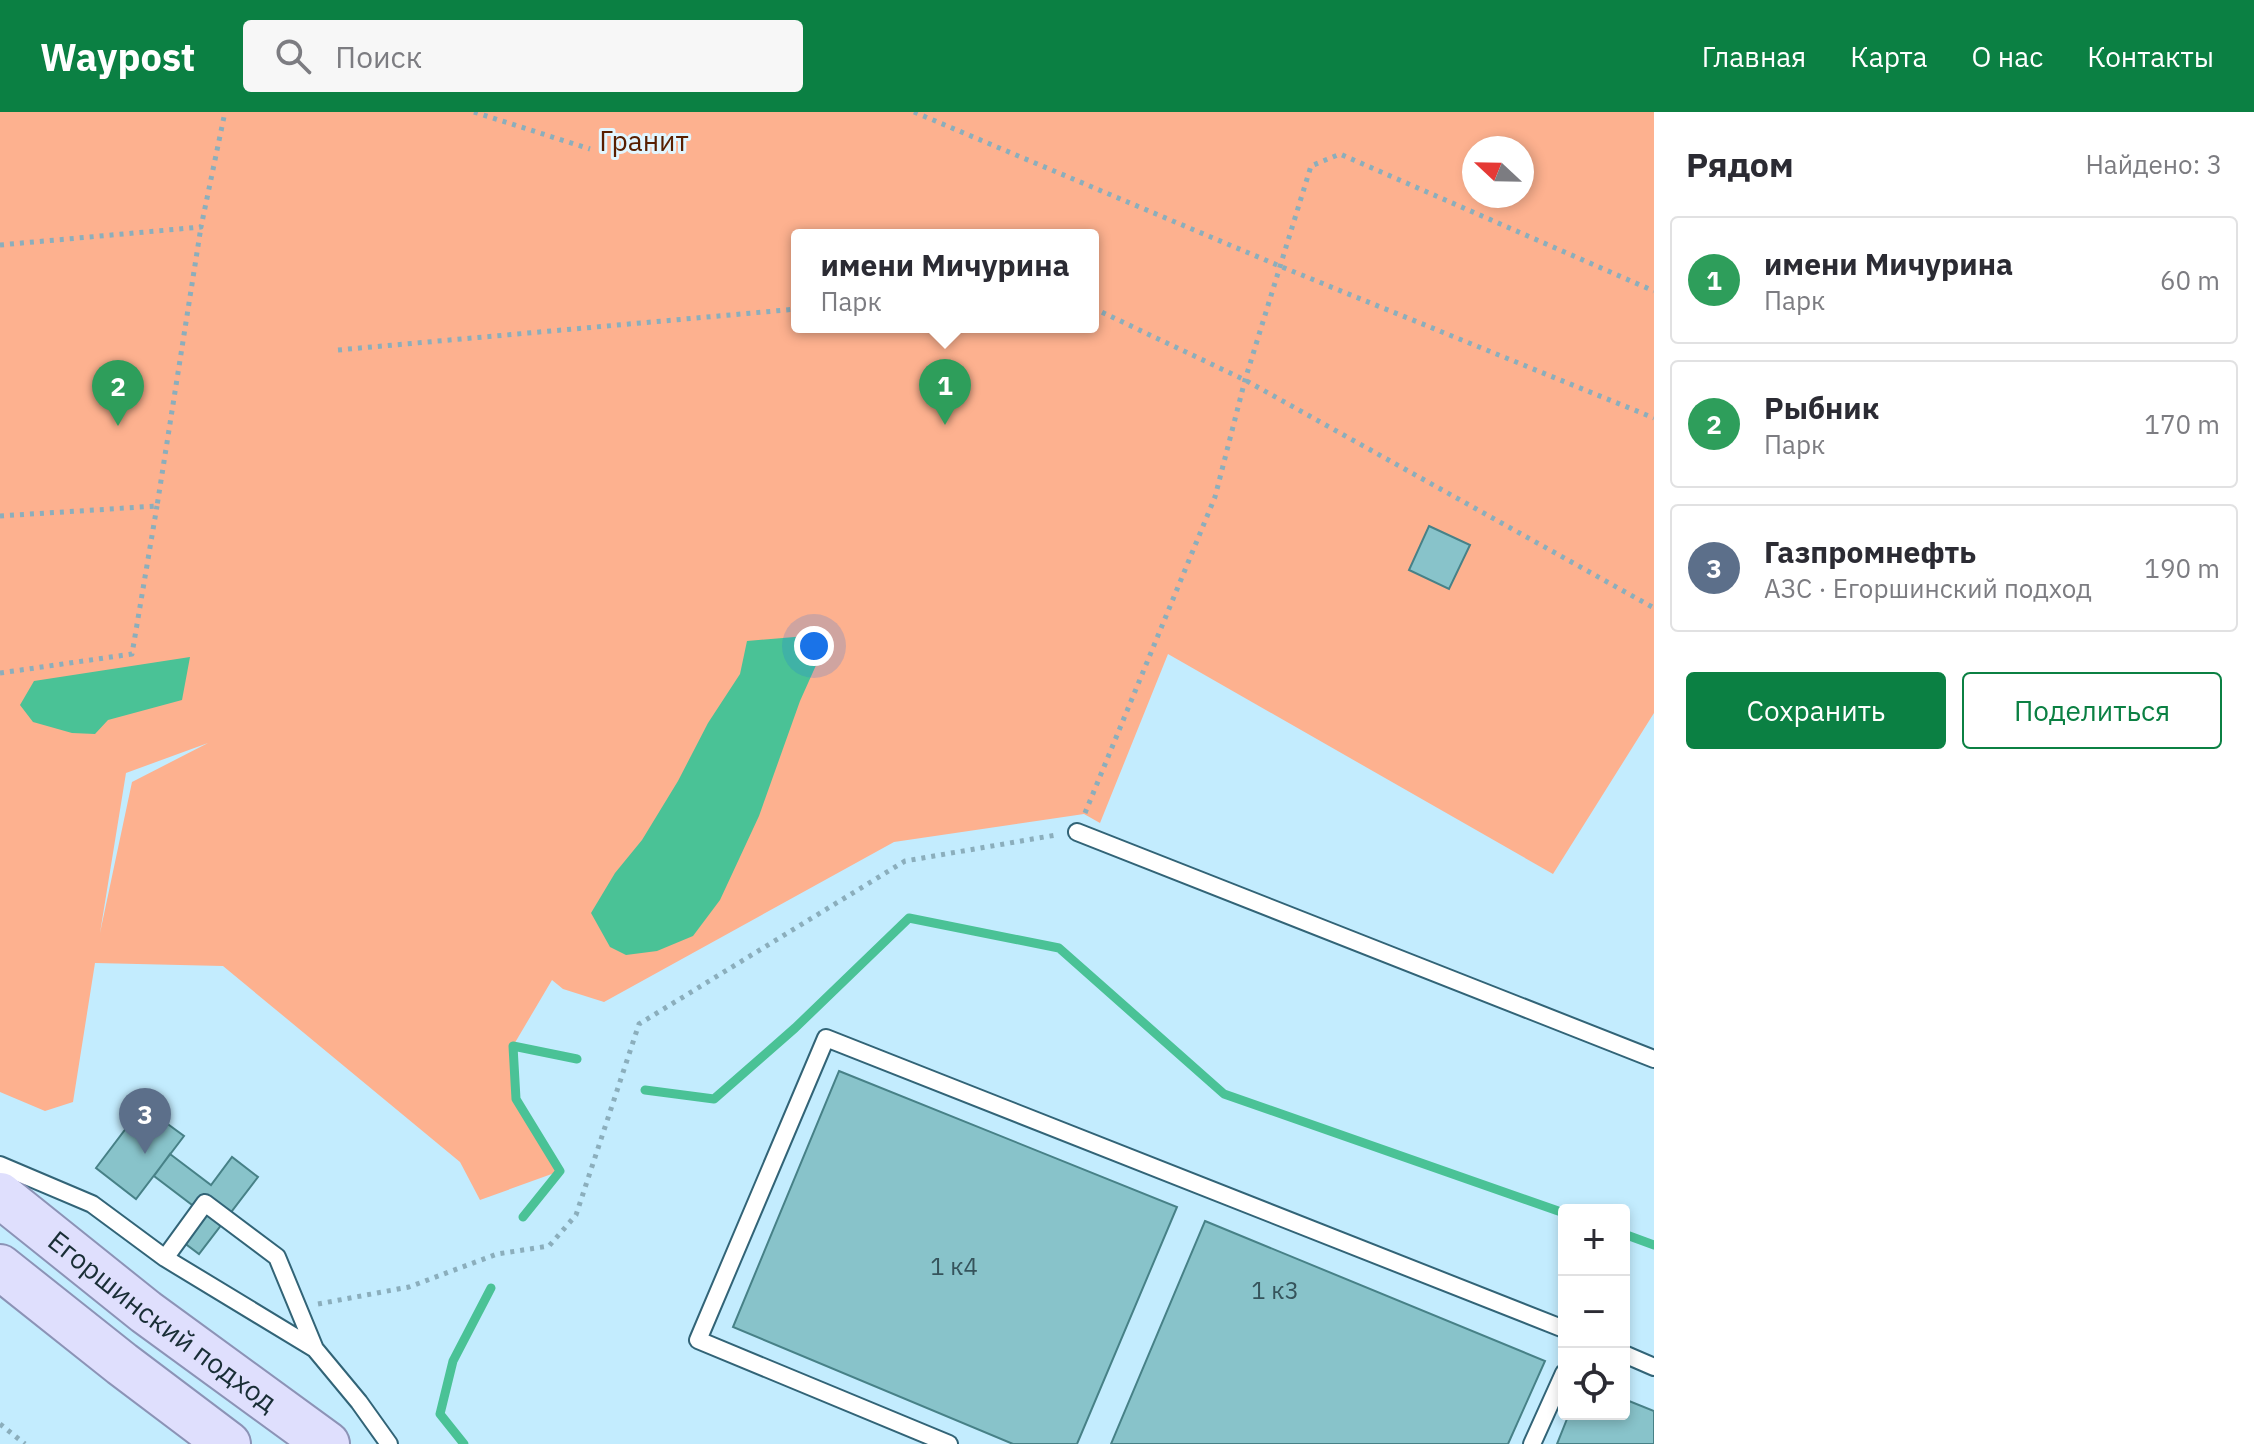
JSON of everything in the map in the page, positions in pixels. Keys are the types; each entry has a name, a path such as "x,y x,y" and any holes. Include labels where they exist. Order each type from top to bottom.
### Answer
{"main road":[{"name":"Егоршинский подход","path":"0,1195 146,1312 327,1444"},
{"name":"Егоршинский подход","path":"0,1267 228,1444"}],"lane":[{"path":"1077,832 1654,1059"},
{"path":"949,1444 698,1340 826,1038 1558,1327"},
{"path":"0,1165 92,1204 165,1258 315,1349"},
{"path":"165,1258 205,1203 277,1257 315,1349 389,1444"},
{"path":"1630,1357 1654,1367"},
{"path":"1532,1444 1558,1386"}],"path":[{"path":"0,673 132,654 201,227 225,112"},
{"path":"474,112 590,149"},
{"path":"914,112 1282,267 1654,418"},
{"path":"298,1308 409,1287 497,1254 549,1246 576,1215 639,1024 905,861 1077,832 1215,497 1245,380 1311,166 1340,154 1654,291"},
{"path":"0,245 201,227"},
{"path":"338,350 791,310"},
{"path":"1099,311 1245,380 1654,608"},
{"path":"0,516 157,506"},
{"path":"0,1424 25,1444"}],"green space":[{"name":"Гранит","path":"0,112 1654,112 1654,713 1553,874 1168,654 1100,823 1084,814 894,842 604,1002 563,989 552,980 513,1046 516,1099 560,1171 480,1200 460,1162 223,966 95,963 73,1102 45,1111 0,1092","holes":["208,743 132,782 100,933 126,773"]}],"shaded area":[{"path":"830,634 800,701 759,816 720,900 693,936 657,951 626,955 610,947 591,913 615,873 642,840 708,723 740,674 747,641"},
{"path":"190,657 182,700 108,720 95,734 72,733 33,722 20,705 34,681"}],"building":[{"path":"1429,526 1470,545 1449,589 1409,570"},
{"path":"839,1071 1177,1207 1077,1444 1013,1444 733,1327"},
{"path":"143,1106 184,1136 136,1199 96,1168"},
{"path":"170,1154 211,1185 232,1157 258,1177 199,1254 175,1236 196,1208 154,1176"},
{"path":"1205,1221 1545,1361 1508,1444 1111,1444"},
{"path":"1630,1401 1654,1411 1654,1444 1557,1444 1567,1420 1630,1420"}],"waterway":[{"path":"645,1090 714,1099 795,1028 909,918 1059,948 1224,1094 1558,1211"},
{"path":"523,1217 560,1171 516,1099 513,1046 577,1059"},
{"path":"1630,1236 1654,1245"},
{"path":"464,1444 440,1414 453,1361 491,1288"}],"place":[{"name":"имени Мичурина","path":"945,425"},
{"name":"Рыбник","path":"118,426"},
{"name":"Газпромнефть","path":"145,1154"}]}
